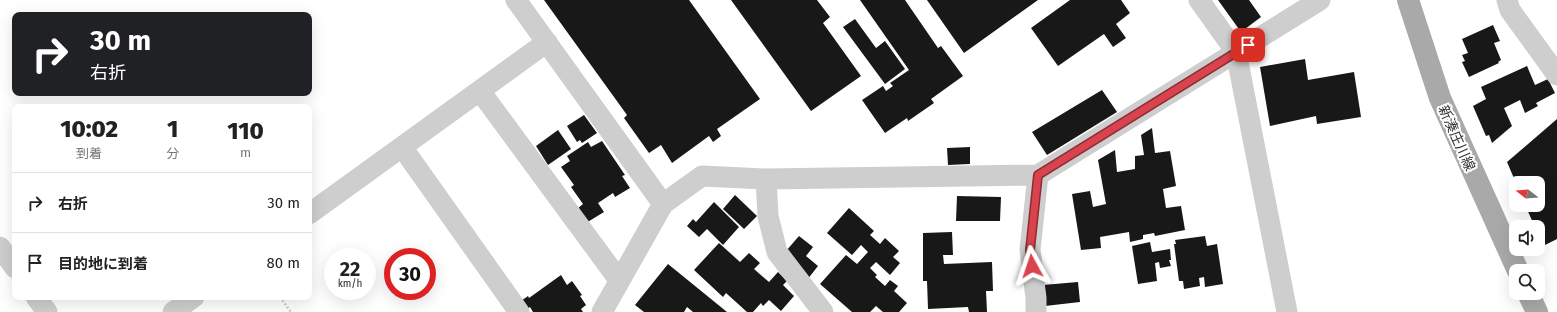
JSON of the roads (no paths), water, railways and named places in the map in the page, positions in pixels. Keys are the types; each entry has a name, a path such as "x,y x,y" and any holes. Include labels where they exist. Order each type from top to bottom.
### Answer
{"main road":[{"name":"新湊庄川線","path":"1408,0 1440,98 1515,264"},
{"path":"1531,300 1537,312"}],"street":[{"path":"516,0 663,204"},
{"path":"1199,0 1236,52 1287,312"},
{"path":"602,312 663,204 702,176 766,179 1038,175 1320,0"},
{"path":"1507,0 1510,10 1557,75"},
{"path":"312,212 547,42"},
{"path":"480,91 619,280"},
{"path":"402,147 519,312"},
{"path":"1036,312 1036,298 1030,250 1038,175"},
{"path":"766,179 768,216 777,252 823,312"},
{"path":"0,248 12,264"},
{"path":"38,300 47,312"},
{"path":"173,312 190,300"}]}
